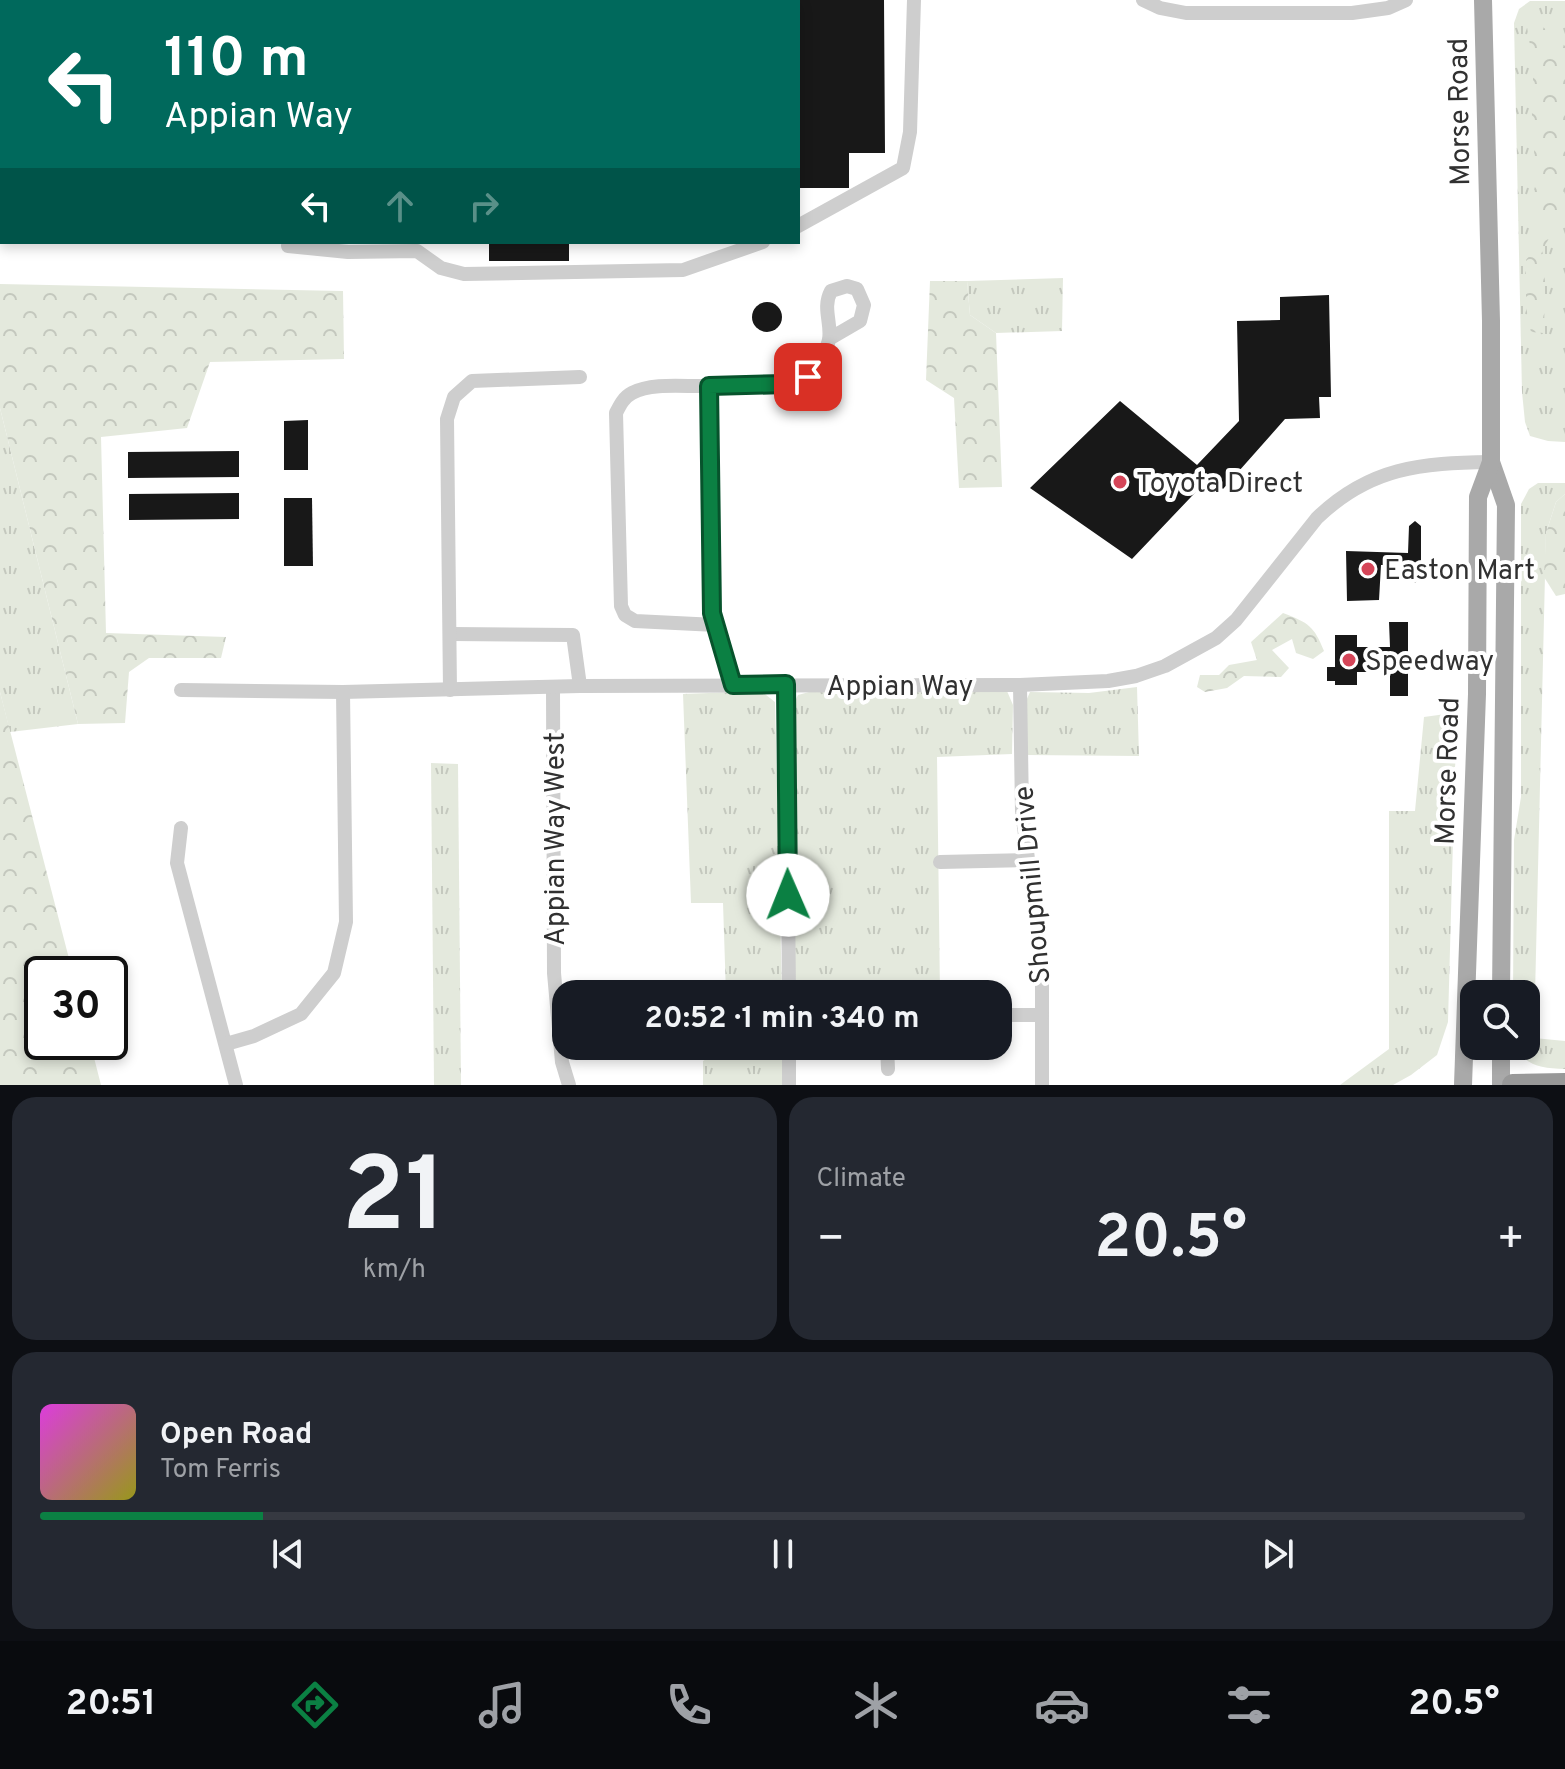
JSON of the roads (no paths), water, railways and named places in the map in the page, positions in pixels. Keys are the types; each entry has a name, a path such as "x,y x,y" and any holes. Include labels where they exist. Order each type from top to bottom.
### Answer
{"highway":[{"path":"1513,1085 1565,1084"}],"main road":[{"name":"Morse Road","path":"1483,0 1491,321 1491,462 1506,505 1501,980"},
{"name":"Morse Road","path":"1463,1085 1477,694 1478,497 1491,462"},
{"path":"1501,1060 1501,1085"}],"street":[{"path":"800,225 903,168 910,132 914,0"},
{"path":"1143,0 1160,8 1186,13 1352,13 1372,12 1406,0"},
{"path":"288,246 348,252 417,251 441,268 464,274 683,270 757,244"},
{"path":"716,625 635,621 625,615 621,606 616,413 622,401 632,393 653,388 797,382 817,369 829,339"},
{"path":"450,690 452,634 447,419 454,397 472,381 580,377"},
{"path":"709,386 712,613 733,685"},
{"name":"Appian Way","path":"181,690 343,692 580,686 1020,685 1108,681 1136,676 1190,654 1216,638 1236,620 1317,518 1367,481 1410,466 1491,462"},
{"path":"452,634 573,635 580,686"},
{"path":"786,684 789,980"},
{"name":"Shoupmill Drive","path":"1020,685 1022,811 1039,943 1042,1085"},
{"name":"Appian Way West","path":"553,687 554,973 562,1062 569,1085"},
{"path":"226,1044 254,1036 301,1014 334,973 346,922 343,692"},
{"path":"181,828 177,863 236,1085"},
{"path":"940,862 1026,860"},
{"path":"1012,1015 1042,1015"},
{"path":"789,1060 789,1085"},
{"path":"888,1060 888,1069"}],"place":[{"name":"Toyota Direct","path":"1120,482"},
{"name":"Easton Mart","path":"1368,569"},
{"name":"Speedway","path":"1349,660"}]}
